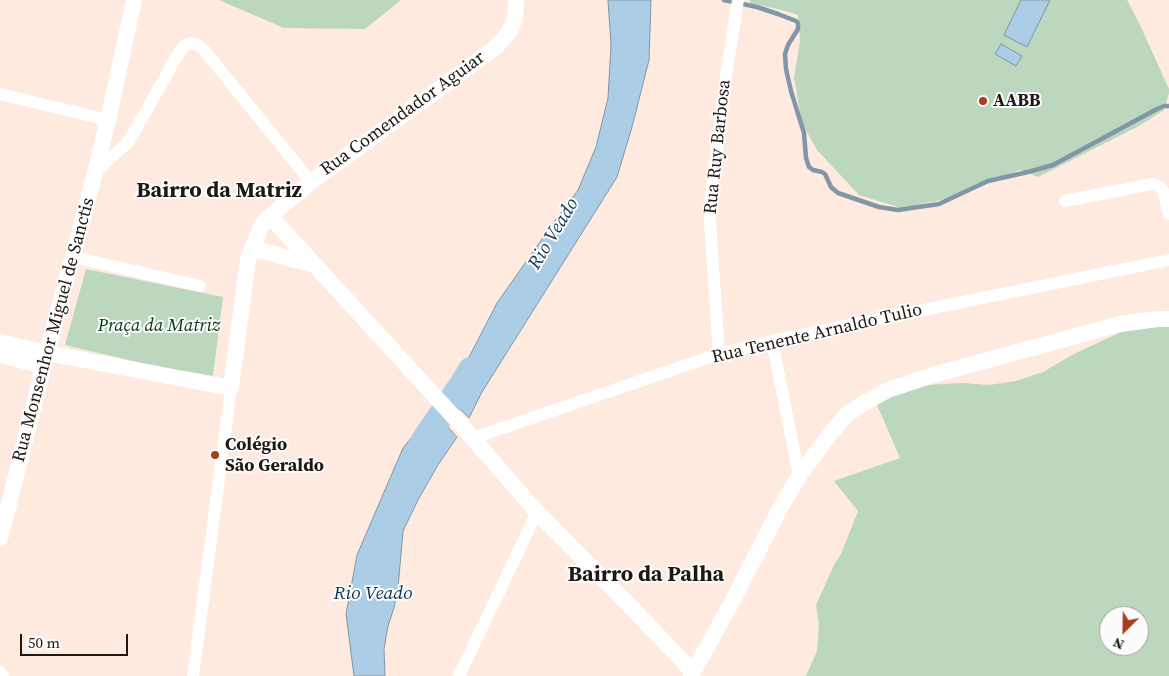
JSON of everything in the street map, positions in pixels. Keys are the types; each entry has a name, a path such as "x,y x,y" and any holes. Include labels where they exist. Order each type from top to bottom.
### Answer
{"street":[{"name":"Rua Monsenhor Miguel de Sanctis","path":"0,539 95,173 134,0"},
{"name":"Rua Comendador Aguiar","path":"252,248 261,227 270,216 311,182 497,46 509,32 515,19 516,0"},
{"name":"Rua Ruy Barbosa","path":"720,354 710,222 710,197 738,0"},
{"path":"95,173 129,141 180,51 185,45 191,43 198,45 204,50 311,182"},
{"path":"0,94 108,120"},
{"path":"1065,202 1147,185 1156,185 1163,191 1169,214"},
{"path":"270,216 468,432 537,512 631,607 692,674 799,476 846,415 888,390 933,375 1120,324 1169,319"},
{"path":"193,676 246,269 252,248 314,266"},
{"path":"73,257 200,286"},
{"name":"Rua Tenente Arnaldo Tulio","path":"468,432 720,354 772,340 1169,260"},
{"path":"772,340 799,476"},
{"path":"0,342 45,360"},
{"path":"0,355 231,388"},
{"path":"459,676 537,512"},
{"path":"0,672 3,676"}],"green space":[{"path":"219,0 401,0 365,29 284,28"},
{"name":"AABB","path":"750,0 1127,0 1169,89 1169,93 1164,110 1139,126 1038,177 1020,170 951,198 901,208 859,195 817,150 802,123 794,78 800,41 798,15 750,3"},
{"name":"Praça da Matriz","path":"86,269 223,297 213,376 154,366 65,345"},
{"path":"1169,321 1169,676 806,676 817,651 819,625 816,605 841,554 858,511 834,481 900,458 874,398 927,385 963,383 989,385 1016,381 1043,372 1072,355 1123,331"}],"water":[{"path":"608,0 651,0 649,60 617,177 482,392 469,418 444,392 459,380 497,303 578,190 596,147 608,98 611,45"},
{"path":"1021,0 1050,0 1027,47 1004,35"},
{"path":"1001,44 1022,56 1016,66 995,54"},
{"name":"Rio Veado","path":"433,411 457,437 419,498 403,531 398,588 384,649 385,676 354,676 346,614 357,555 403,448"}],"waterway":[{"path":"724,0 757,7 798,23 798,29 785,54 786,69 804,133 806,158 809,167 825,174 831,187 838,193 879,207 898,210 939,204 988,181 1053,165 1157,109 1169,106"},
{"name":"Rio Veado","path":"420,448 471,370"}],"place":[{"name":"AABB","path":"983,101"},
{"name":"Colégio São Geraldo","path":"215,455"}],"district":[{"name":"Bairro da Matriz","path":"219,191"},
{"name":"Bairro da Palha","path":"646,575"}]}
